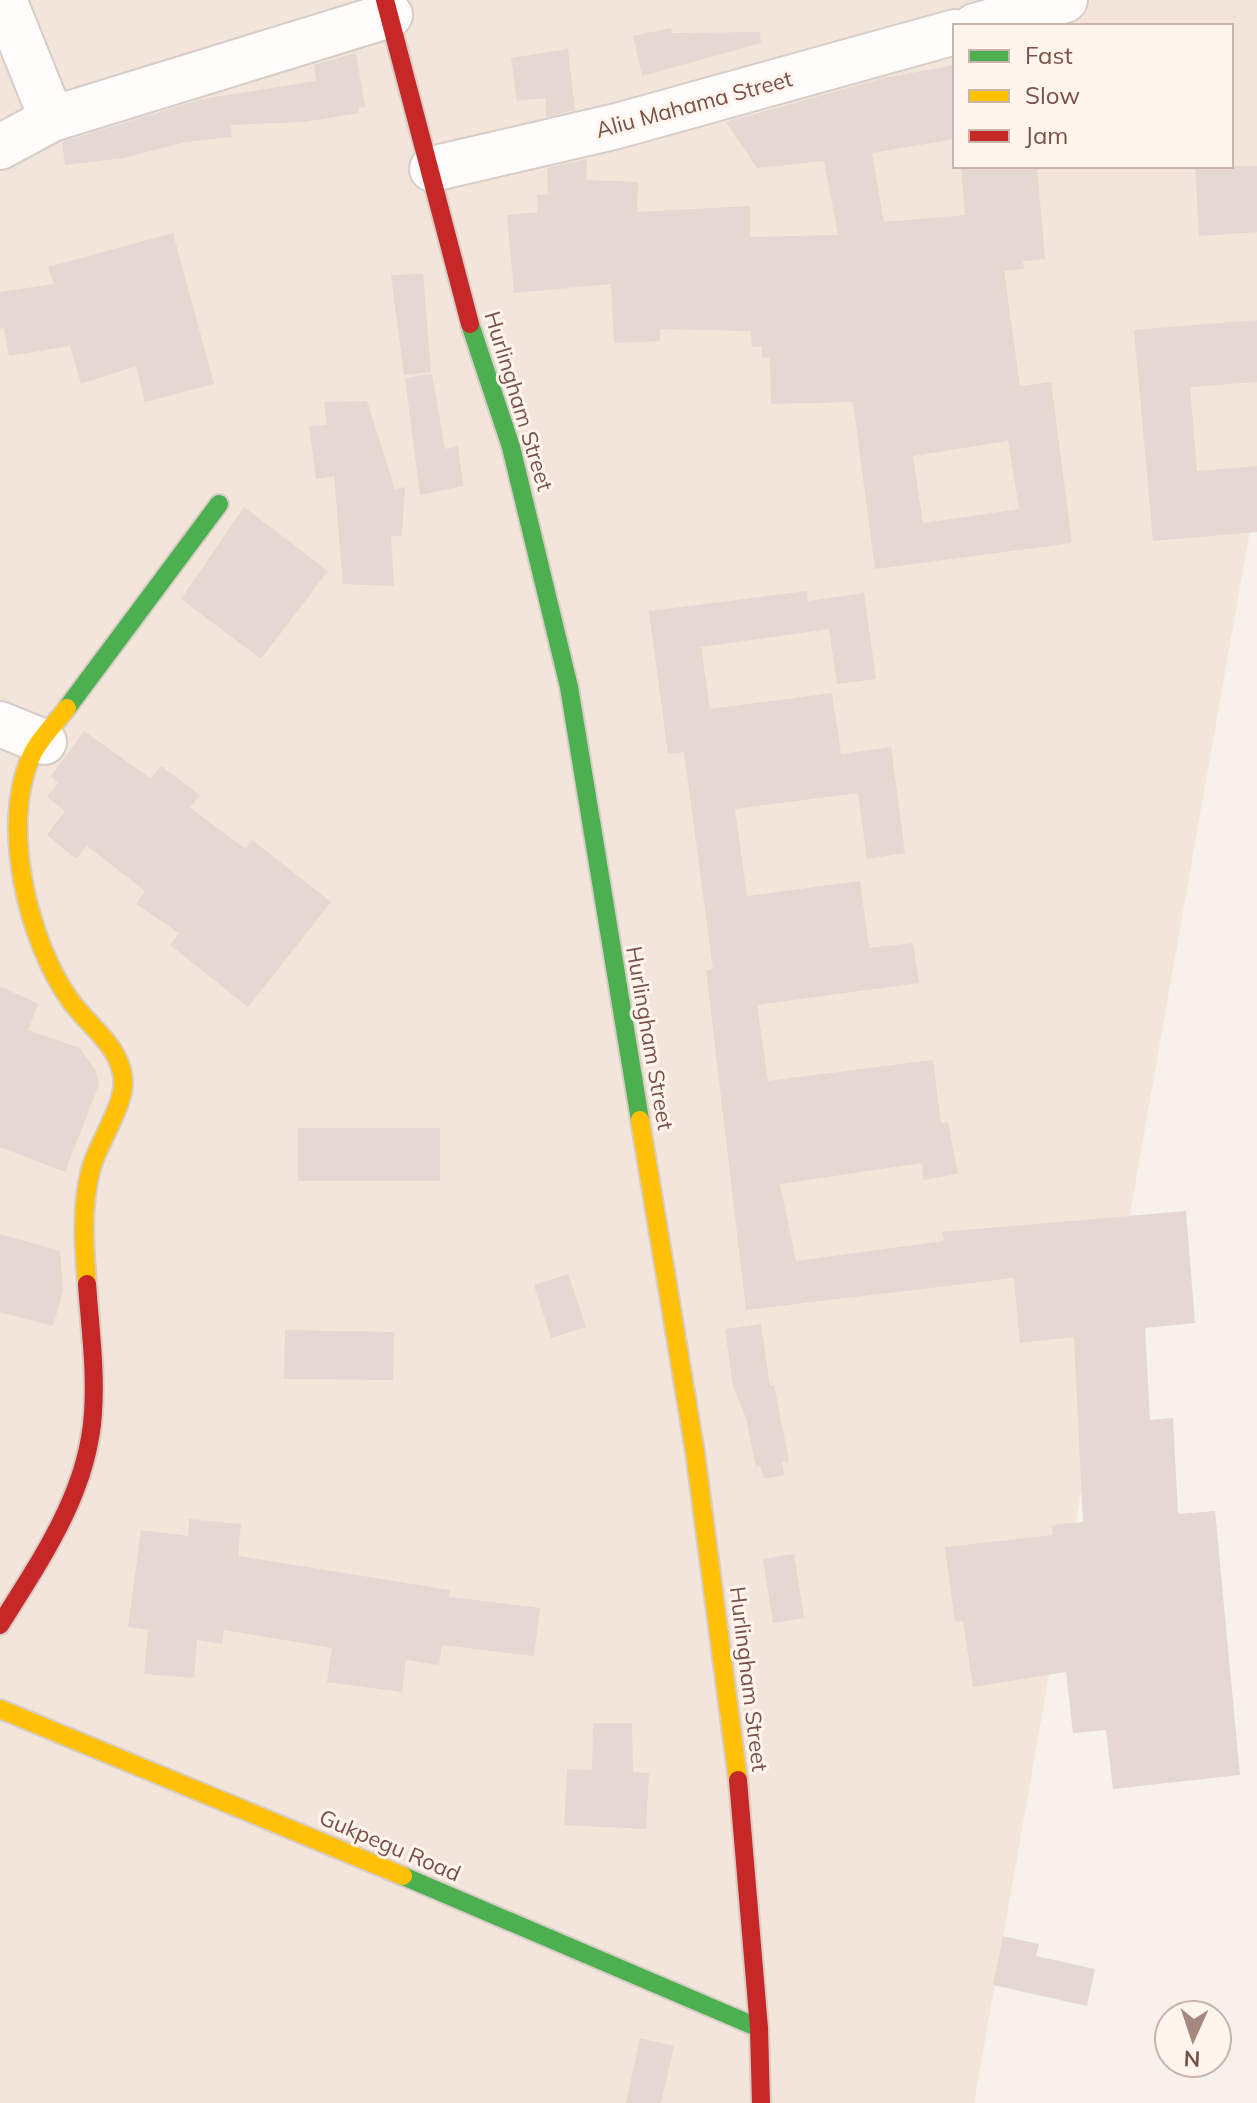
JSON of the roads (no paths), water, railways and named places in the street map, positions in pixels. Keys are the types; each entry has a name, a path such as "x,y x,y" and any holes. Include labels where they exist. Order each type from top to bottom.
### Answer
{"street":[{"path":"4,0 52,119"},
{"path":"982,24 1065,0"},
{"path":"0,147 52,119 388,7"},
{"name":"Hurlingham Street","path":"388,7 471,326 511,447 569,687 695,1452 740,1793 759,2028 761,2103"},
{"name":"Aliu Mahama Street","path":"432,169 617,126 953,33"},
{"path":"0,1625 71,1510 89,1446 94,1365 86,1197 94,1161 124,1089 120,1058 70,1000 42,954 25,883 17,810 21,778 31,755 44,742 219,504"},
{"path":"0,724 44,742"},
{"name":"Gukpegu Road","path":"0,1709 243,1808 759,2028"}]}
